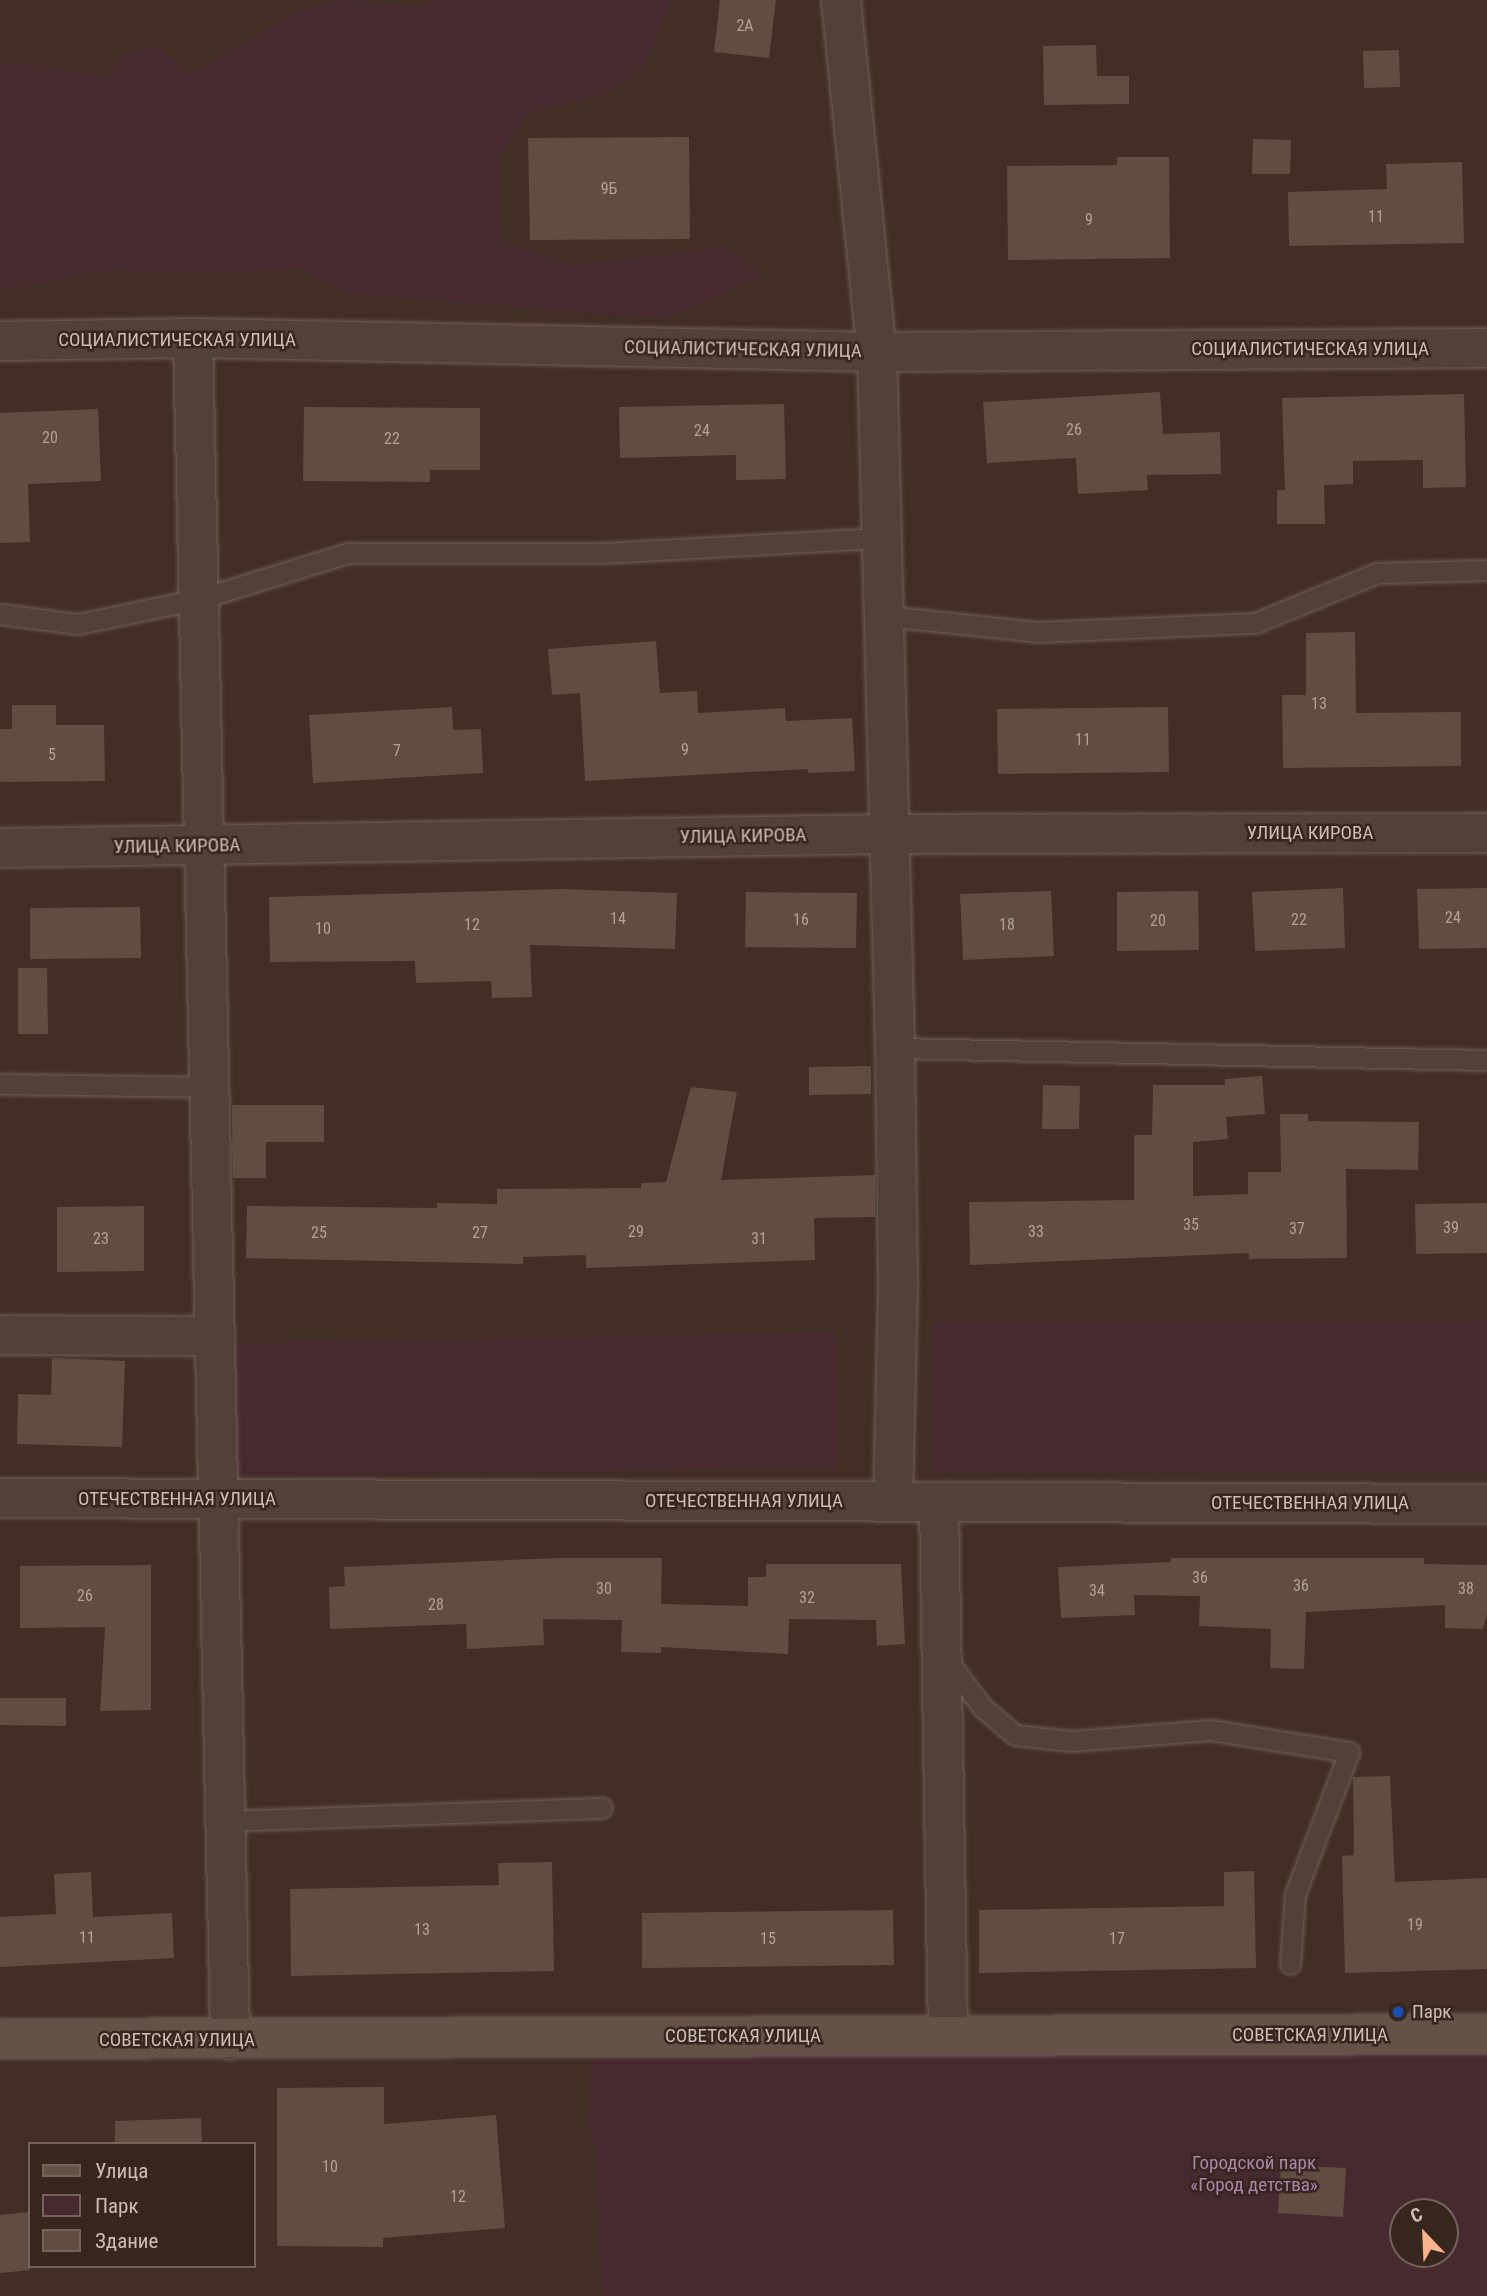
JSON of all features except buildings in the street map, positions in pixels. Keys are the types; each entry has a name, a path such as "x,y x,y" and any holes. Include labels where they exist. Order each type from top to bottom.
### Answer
{"street":[{"path":"841,0 877,352 881,538 886,615 895,1048 898,1284 893,1502"},
{"path":"193,338 230,2040"},
{"name":"СОЦИАЛИСТИЧЕСКАЯ УЛИЦА","path":"0,341 193,338 877,352 1487,348"},
{"name":"УЛИЦА КИРОВА","path":"0,848 890,834 1487,832"},
{"path":"0,1335 215,1336"},
{"name":"ОТЕЧЕСТВЕННАЯ УЛИЦА","path":"0,1498 1487,1504"},
{"path":"939,1503 948,2035"},
{"name":"СОВЕТСКАЯ УЛИЦА","path":"0,2039 1487,2034"}],"lane":[{"path":"0,614 78,624 199,599 348,552 601,553 881,538"},
{"path":"886,615 1037,632 1255,623 1377,573 1487,570"},
{"path":"895,1048 1487,1060"},
{"path":"0,1084 209,1087"},
{"path":"942,1651 982,1707 1014,1735 1072,1741 1211,1730 1349,1752 1295,1894 1290,1964"},
{"path":"225,1821 602,1808"}],"green space":[{"path":"339,0 419,8 432,0 671,0 644,67 604,94 525,114 499,155 498,240 572,265 726,247 762,275 666,319 348,293 301,269 196,274 110,270 0,290 0,61 108,76 125,52 156,46 189,75 294,14"},
{"path":"1487,1321 1487,1471 933,1473 932,1322"},
{"path":"835,1333 837,1467 232,1477 230,1343"},
{"name":"Городской парк «Город детства»","path":"1487,2050 1487,2296 603,2296 596,2152 589,2127 592,2056"}],"place":[{"name":"Парк","path":"1398,2012"}]}
